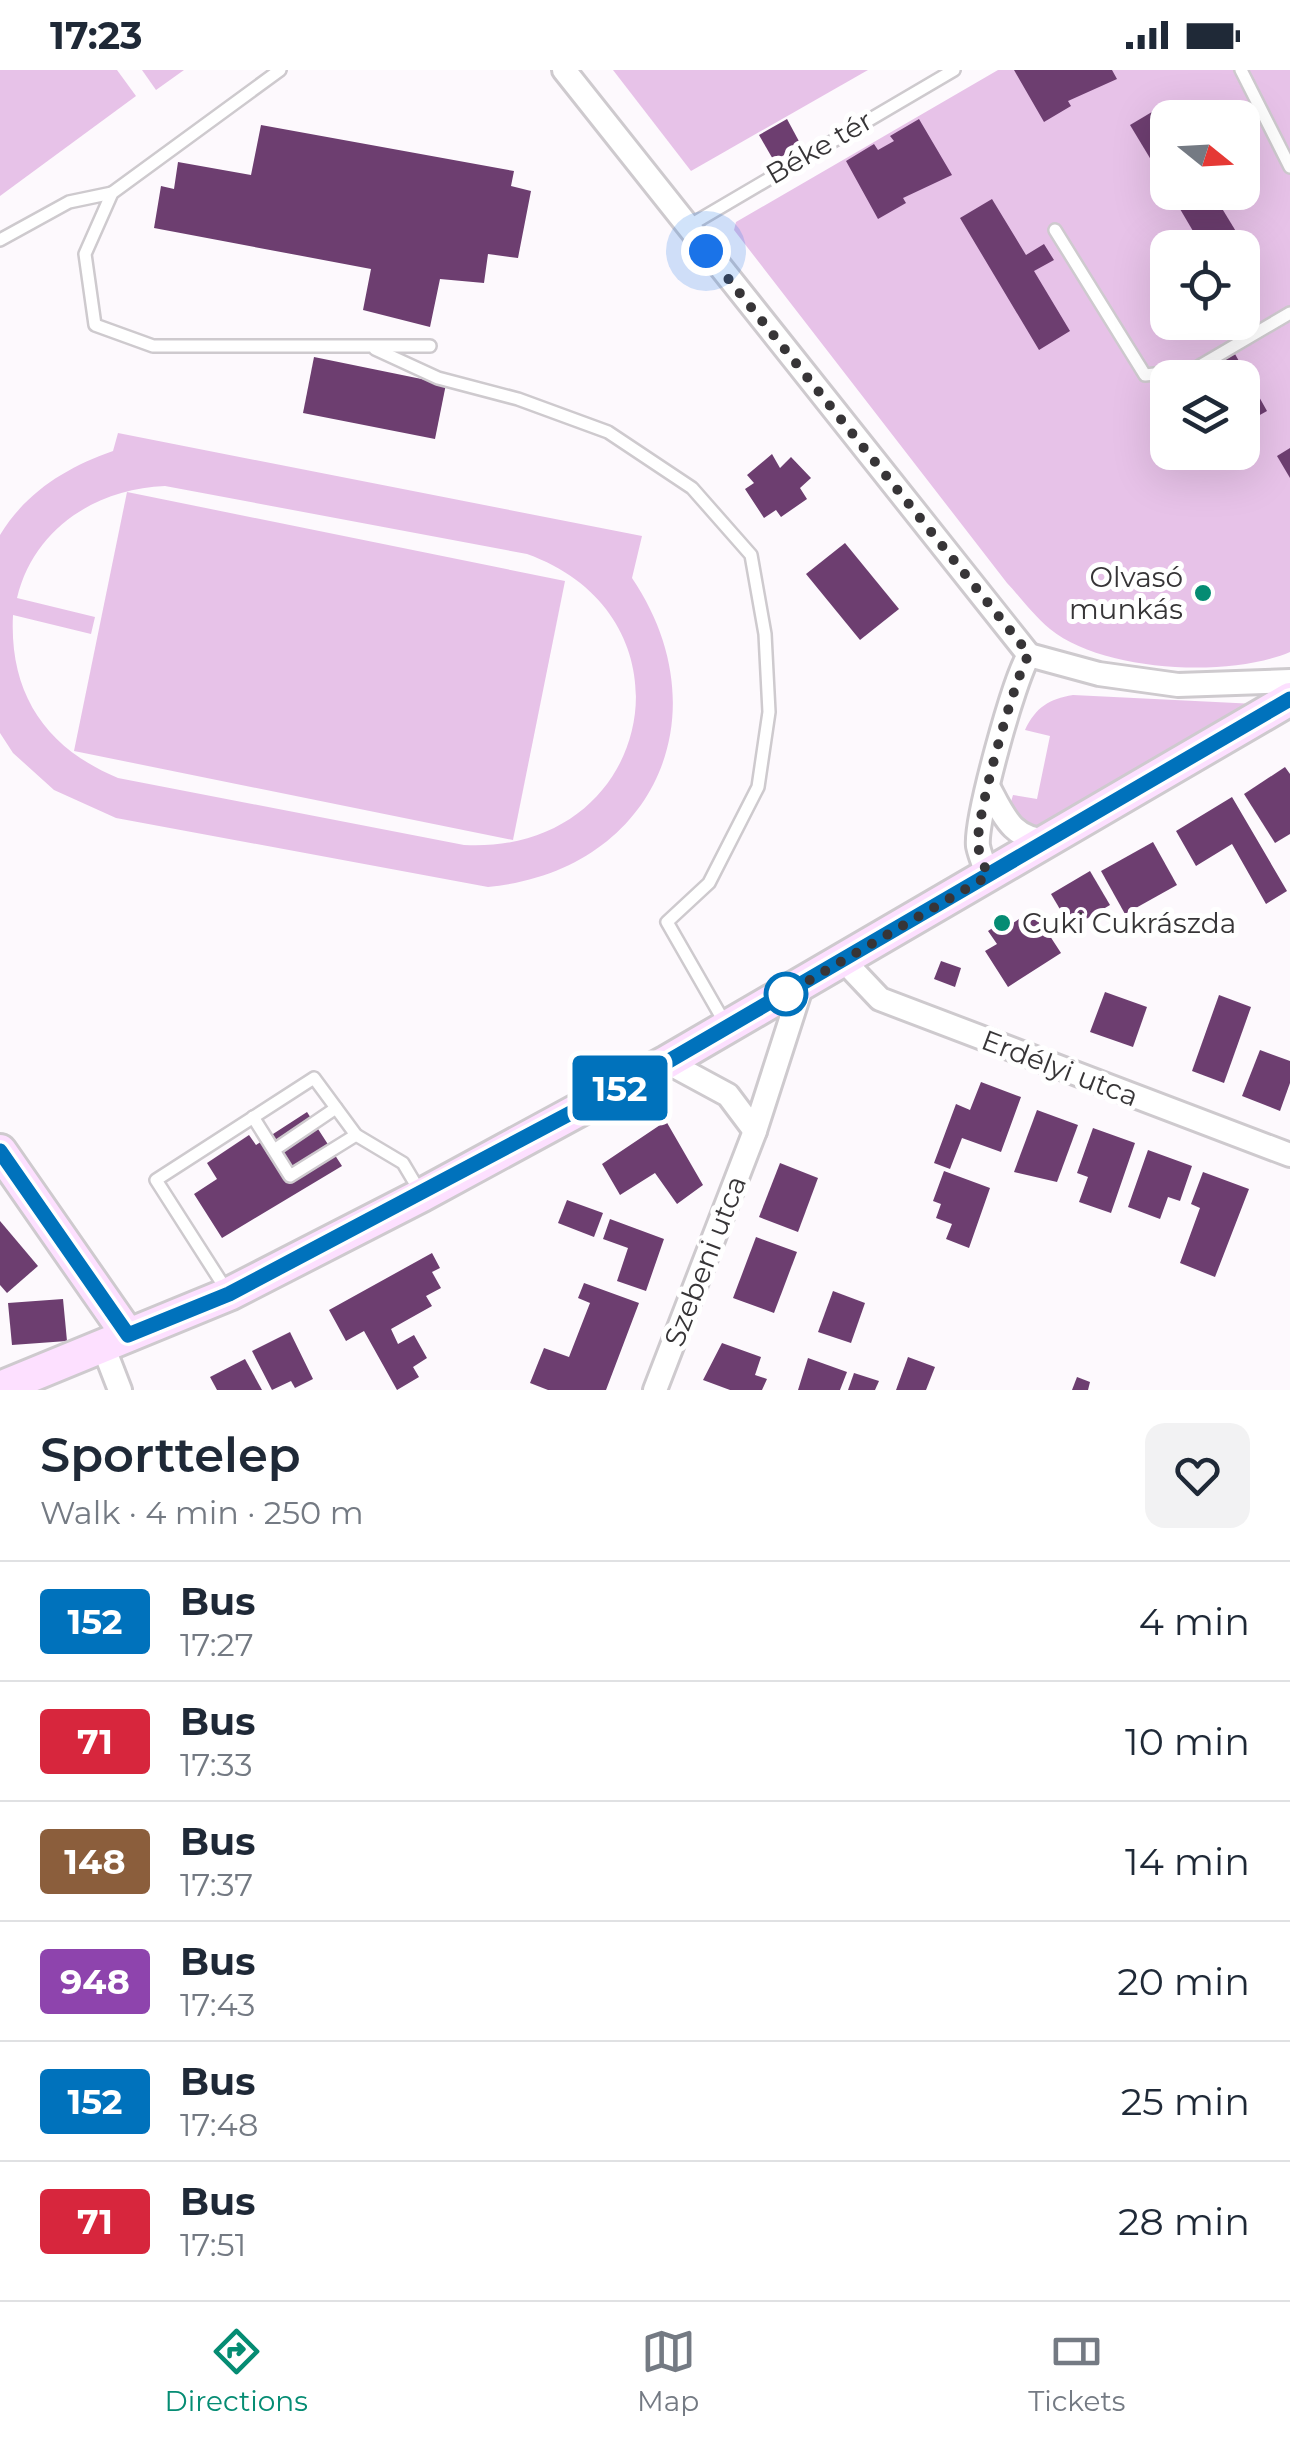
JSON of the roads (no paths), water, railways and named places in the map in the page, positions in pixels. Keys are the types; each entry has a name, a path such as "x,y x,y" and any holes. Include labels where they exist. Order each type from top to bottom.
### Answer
{"street":[{"path":"564,70 1029,654 1099,674 1178,684 1290,682"},
{"path":"988,876 978,844 1003,725 1018,672 1029,654"},
{"path":"0,1388 229,1294 422,1194 667,1062 1290,700"},
{"path":"990,790 1007,823 1026,840 1052,841"},
{"name":"Erdélyi utca","path":"844,961 880,999 1290,1155"},
{"name":"Szebeni utca","path":"655,1390 754,1131 802,985"},
{"path":"667,1062 728,1095 754,1131"},
{"path":"0,1151 115,1340 120,1390"}],"lane":[{"path":"0,240 69,202 112,193 280,70"},
{"name":"Béke tér","path":"687,227 954,70"},
{"path":"1241,70 1290,167"},
{"path":"112,193 85,254 95,325 153,346 430,346"},
{"path":"1055,230 1145,375 1194,370 1290,313"},
{"path":"376,349 438,378 518,400 608,432 692,488 752,555 766,634 769,712 758,787 708,883 667,922 727,1027"},
{"path":"229,1294 156,1180 314,1078 356,1135 403,1163 422,1194"},
{"path":"274,1150 336,1108"},
{"path":"253,1117 290,1176 356,1135"}],"place":[{"name":"Olvasó munkás","path":"1203,593"},
{"name":"Cuki Cukrászda","path":"1002,923"}]}
